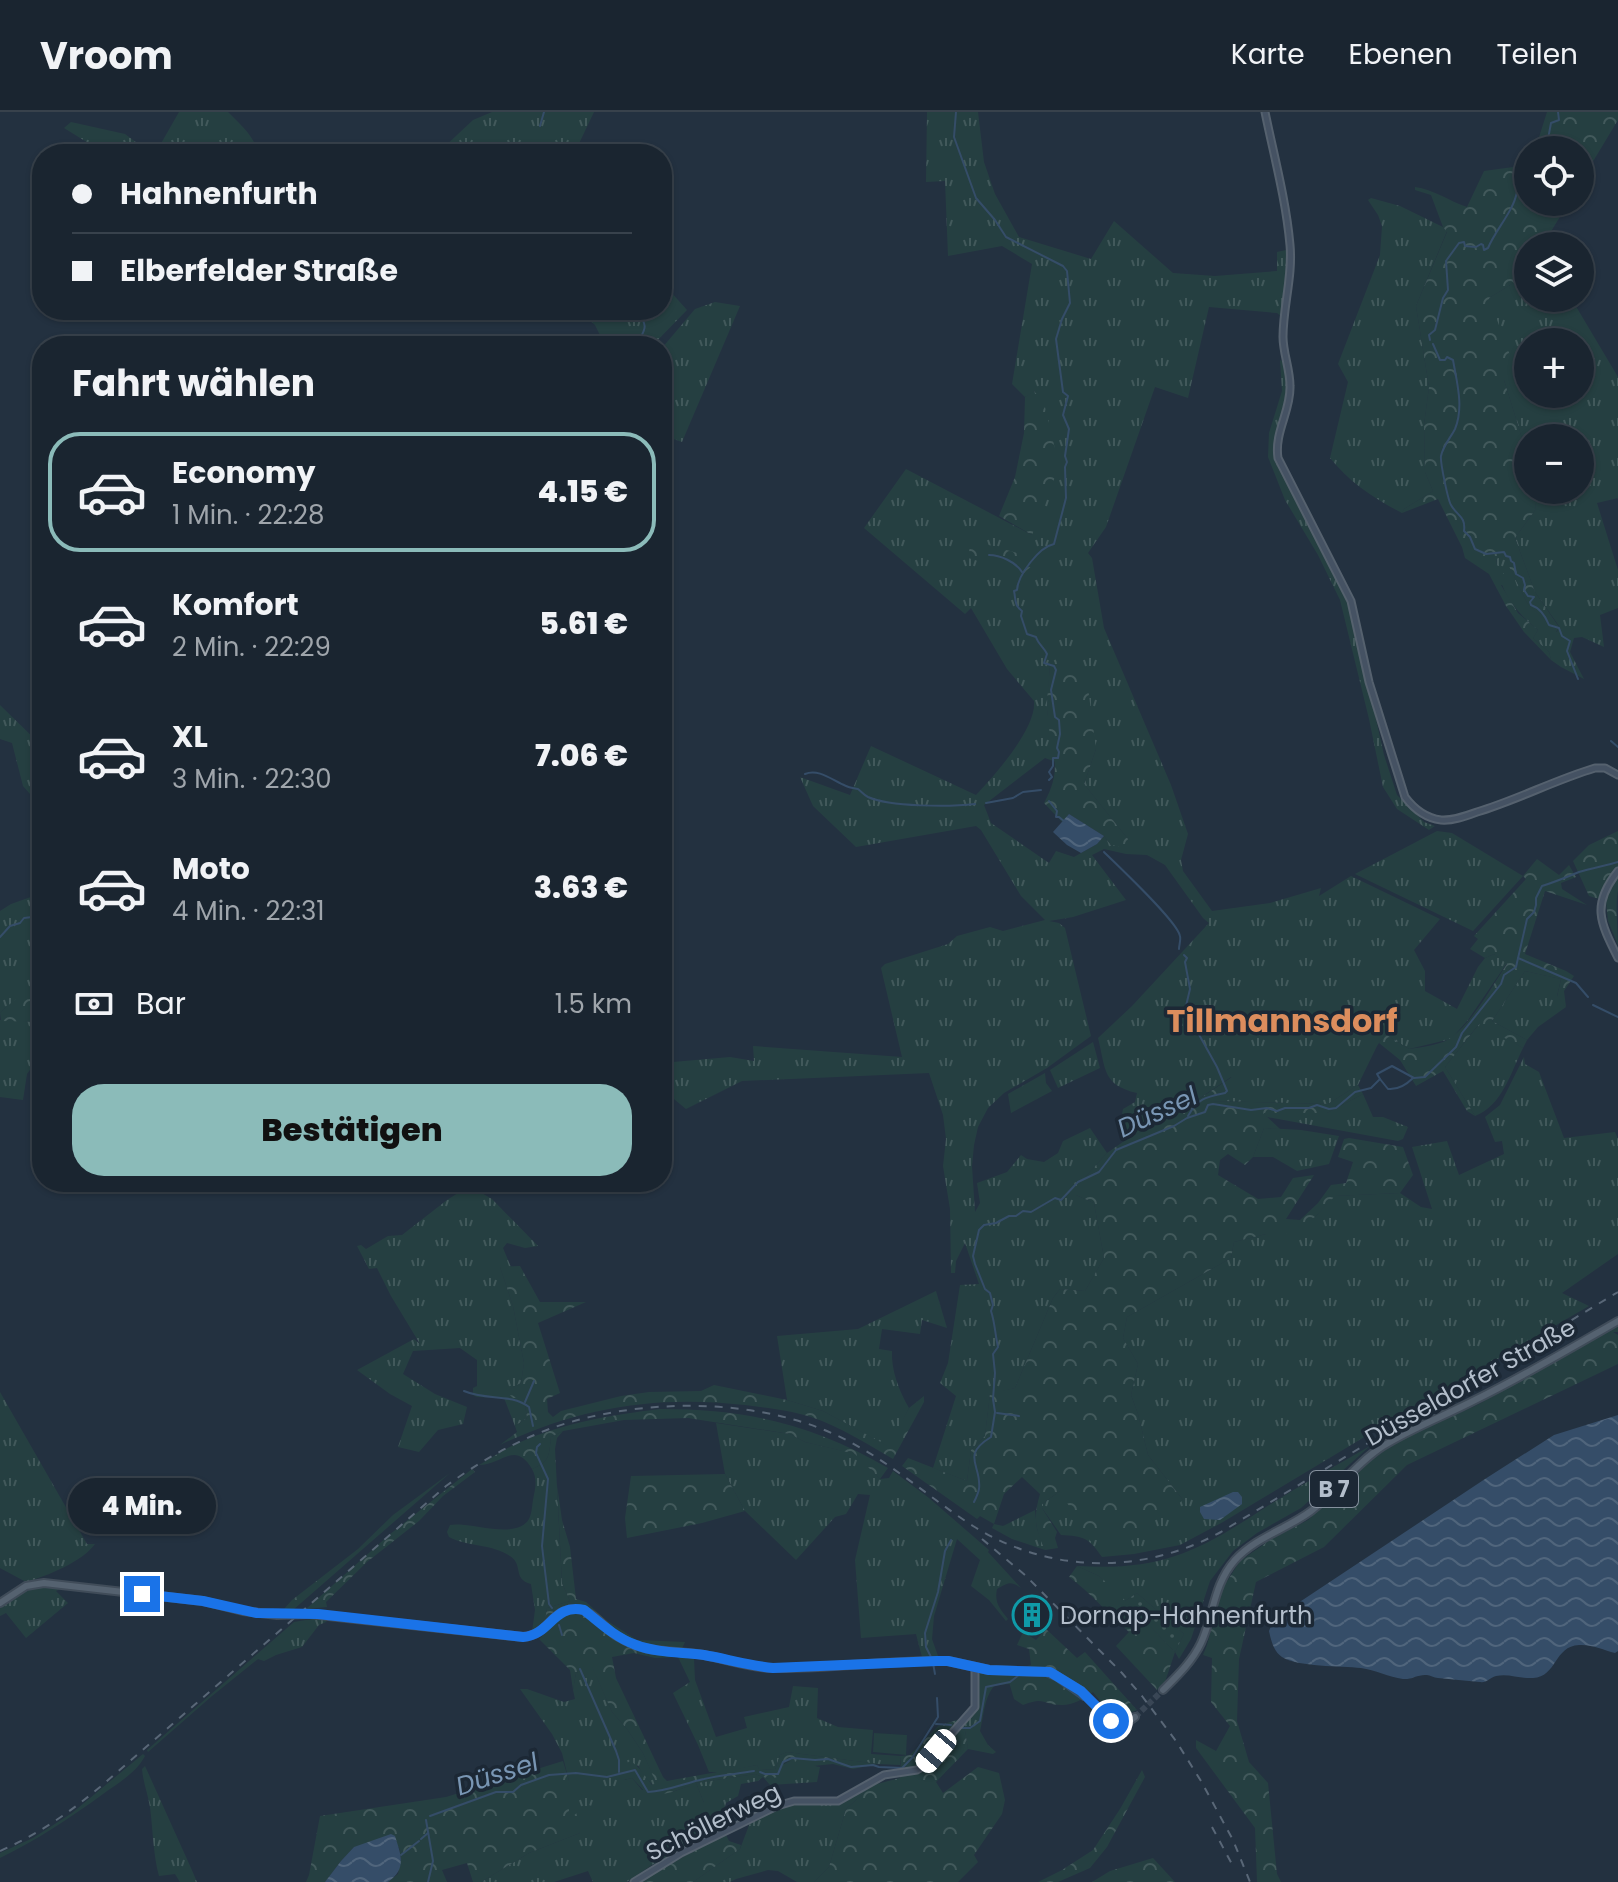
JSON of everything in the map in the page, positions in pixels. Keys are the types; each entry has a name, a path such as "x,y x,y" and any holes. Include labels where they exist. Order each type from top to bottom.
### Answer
{"main road":[{"path":"1265,112 1290,246 1290,283 1283,337 1290,400 1278,439 1278,458 1351,601 1369,682 1407,800 1422,813 1449,820 1488,809 1595,768 1605,768 1618,775"},
{"path":"1618,871 1604,890 1600,914 1618,958"},
{"name":"Düsseldorfer Straße","path":"1163,1690 1193,1658 1203,1638 1222,1579 1247,1549 1314,1509 1357,1466 1391,1441 1547,1362 1618,1321"},
{"path":"0,1603 26,1586 44,1583 203,1601 257,1613 310,1614 523,1637 539,1633 557,1615 578,1609 637,1646 773,1668 948,1661 1002,1671 1050,1672 1081,1691 1111,1721 1128,1722 1135,1717"},
{"name":"Schöllerweg","path":"634,1882 681,1853 777,1806 794,1801 838,1801 884,1775 922,1767 975,1707 975,1668"}],"green space":[{"path":"179,112 228,112 255,144 161,144"},
{"path":"492,112 594,112 579,144 447,144 473,120"},
{"path":"927,112 978,112 984,162 995,194 1019,237 1091,259 1114,221 1173,273 1215,276 1277,271 1277,252 1286,250 1287,277 1282,317 1277,313 1209,307 1188,398 1155,387 1106,527 1088,553 1092,558 1104,628 1171,785 1188,834 1181,860 1183,871 1212,911 1270,903 1321,888 1319,896 1351,876 1440,919 1414,950 1425,971 1425,991 1457,1009 1485,958 1494,954 1507,963 1468,1020 1451,1039 1409,1049 1385,1034 1358,1085 1328,1104 1208,1101 1235,1083 1231,1077 1169,1119 1130,1137 1120,1125 1123,1109 1135,1102 1137,1093 1111,1080 1098,1038 1209,923 1165,865 1147,855 1104,849 1092,855 1126,900 1073,917 1049,921 1065,928 1091,1036 1047,1068 1004,1093 988,1108 978,1127 972,1166 975,1212 980,1203 977,1183 1007,1172 1021,1155 1044,1162 1058,1153 1063,1141 1090,1128 1107,1153 1086,1176 1076,1195 1094,1203 1104,1258 1085,1291 1060,1289 1053,1298 1015,1388 990,1394 985,1436 971,1450 967,1481 933,1468 956,1396 940,1383 948,1363 960,1285 979,1284 965,1243 956,1261 955,1273 951,1273 950,1209 943,1166 946,1139 943,1115 929,1073 742,1081 686,1109 672,1097 673,1062 730,1057 754,1061 753,1046 902,1057 881,968 885,964 948,944 957,936 990,927 1003,931 1045,920 1021,896 976,826 856,847 813,806 800,777 850,795 871,746 976,795 1022,738 1033,712 1034,701 1007,669 971,608 965,614 864,528 906,469 1032,535 1035,391 1025,397 1012,384 1032,264 1002,246 948,256 945,181 926,182","holes":["1050,664 1096,749 1084,784 1128,839 1111,845 1104,836 1097,844 1074,857 1056,851 1049,863 991,823 984,805 1045,758 1056,762 1047,711"]},
{"path":"1547,112 1618,112 1618,120 1594,160 1594,136 1539,136"},
{"path":"71,122 125,134 138,144 90,144 64,128"},
{"path":"1514,167 1514,216 1560,216 1551,232 1514,232 1514,283 1489,298 1511,358 1504,380 1518,424 1514,424 1514,504 1535,504 1536,509 1515,538 1535,592 1559,627 1556,632 1527,603 1504,556 1496,559 1497,565 1507,578 1507,586 1501,585 1518,613 1538,630 1533,638 1549,652 1551,660 1524,632 1489,574 1465,558 1438,499 1402,513 1433,491 1425,472 1424,425 1429,387 1416,306 1447,232 1431,195 1415,190 1415,187 1467,207 1484,171"},
{"path":"1371,198 1400,206 1447,231 1416,306 1429,387 1424,425 1425,472 1433,491 1402,513 1363,490 1330,458 1348,382 1338,364 1380,255 1382,226 1368,200"},
{"path":"1514,283 1514,312 1579,312 1589,328 1514,328 1514,408 1594,408 1594,337 1618,377 1618,498 1597,503 1618,570 1618,608 1600,615 1604,647 1582,637 1574,638 1570,652 1584,679 1551,660 1549,652 1533,638 1538,630 1509,599 1496,558 1504,555 1527,603 1557,632 1559,626 1535,592 1515,538 1536,509 1535,504 1594,504 1594,424 1518,424 1504,380 1489,298"},
{"path":"672,293 687,310 662,336 600,336 589,320 672,320"},
{"path":"715,302 740,306 682,442 672,438 672,336 695,309"},
{"path":"1280,360 1285,363 1288,392 1275,443 1279,465 1346,598 1384,755 1397,795 1424,822 1435,826 1429,830 1397,809 1383,787 1340,600 1318,555 1285,500 1268,457 1269,433 1282,391"},
{"path":"1034,391 1044,403 1056,453 1055,477 1032,535 999,516 1015,477 1024,433 1025,397"},
{"path":"971,540 1039,559 1023,574 968,558"},
{"path":"1058,657 1087,680 1096,749 1084,784 1128,839 1129,848 1111,845 1104,836 1069,814 1062,822 1044,803 1054,777 1047,703 1050,664"},
{"path":"0,705 32,736 32,796 23,786 12,743 0,739"},
{"path":"1437,831 1452,833 1523,876 1473,931 1355,874"},
{"path":"1618,831 1618,945 1608,921 1606,901 1589,896 1573,861 1589,845"},
{"path":"1537,859 1559,875 1569,865 1576,877 1561,883 1562,889 1587,905 1545,891 1525,954 1574,976 1564,991 1566,1007 1557,997 1561,979 1525,971 1492,1021 1527,1040 1523,1048 1479,1024 1445,1067 1475,1116 1467,1111 1443,1071 1416,1086 1400,1060 1379,1043 1385,1034 1409,1049 1432,1045 1452,1037 1468,1022 1507,964 1494,954 1485,958 1470,949 1478,939 1474,936 1526,879 1523,876"},
{"path":"32,897 32,992 0,1013 0,911"},
{"path":"1525,971 1561,979 1557,996 1566,1007 1538,1027 1527,1040 1492,1021"},
{"path":"32,991 32,1022 1,1021 0,1013 20,996"},
{"path":"0,1020 32,1022 32,1067 27,1074 23,1100 0,1097"},
{"path":"1480,1023 1523,1048 1499,1096 1492,1105 1475,1116 1445,1067"},
{"path":"1093,1042 1100,1068 1058,1088 1050,1070"},
{"path":"1524,1057 1525,1064 1539,1072 1564,1138 1615,1132 1618,1139 1618,1254 1562,1293 1589,1306 1180,1545 1102,1557 1085,1539 1061,1535 1042,1508 1042,1504 1060,1491 1183,1500 1148,1455 1131,1395 1138,1364 1123,1338 1127,1317 1231,1258 1234,1242 1315,1217 1334,1196 1400,1193 1421,1207 1432,1209 1412,1147 1447,1141 1459,1175 1504,1154 1502,1141 1495,1142 1485,1117 1500,1105"},
{"path":"1045,1073 1046,1083 1052,1091 1011,1113 1008,1094"},
{"path":"1232,1077 1236,1083 1209,1101 1328,1104 1358,1085 1363,1094 1327,1113 1263,1113 1280,1129 1264,1128 1253,1157 1245,1165 1228,1154 1220,1160 1218,1175 1258,1199 1281,1197 1293,1178 1314,1175 1286,1219 1300,1220 1331,1185 1346,1183 1353,1162 1338,1157 1344,1139 1403,1147 1413,1175 1400,1193 1335,1196 1315,1217 1280,1237 1266,1234 1234,1242 1231,1258 1127,1317 1123,1338 1138,1364 1131,1395 1148,1455 1183,1500 1172,1509 1132,1532 1090,1541 1060,1491 1042,1504 1057,1532 1058,1548 1045,1550 1036,1523 1040,1494 1022,1477 1004,1494 994,1524 980,1516 977,1519 902,1466 908,1458 967,1481 971,1450 985,1436 990,1393 1015,1388 1053,1298 1060,1289 1085,1291 1104,1258 1094,1203 1076,1195 1069,1186 1086,1176 1107,1153 1130,1137 1169,1119"},
{"path":"1363,1094 1373,1117 1383,1117 1408,1127 1403,1139 1398,1141 1267,1117 1261,1113 1327,1113"},
{"path":"1264,1128 1339,1136 1329,1164 1297,1171 1273,1157 1253,1157"},
{"path":"480,1192 492,1199 538,1246 525,1248 507,1243 503,1248 511,1267 500,1267 513,1306 524,1363 521,1383 507,1391 524,1398 527,1418 515,1426 504,1398 473,1395 473,1388 477,1386 477,1360 460,1348 413,1351 403,1374 435,1394 467,1407 463,1424 438,1430 419,1452 398,1447 412,1406 357,1370 414,1339 420,1344 377,1268 369,1269 357,1246 366,1249 388,1236 402,1235 458,1193"},
{"path":"520,1266 540,1302 586,1302 538,1323 560,1393 547,1399 548,1412 553,1417 561,1411 621,1396 701,1391 714,1385 823,1411 888,1446 909,1408 924,1396 924,1402 893,1459 811,1417 713,1402 650,1403 589,1413 559,1421 500,1445 517,1432 515,1426 527,1418 524,1398 513,1398 506,1391 521,1383 524,1363 513,1306 500,1267"},
{"path":"936,1291 947,1328 922,1320 920,1334 882,1329 879,1349 892,1351 896,1380 909,1408 889,1447 823,1411 787,1400 777,1336 858,1329"},
{"path":"1618,1325 1618,1332 1613,1332 1618,1335 1618,1364 1407,1465 1324,1547 1256,1582 1239,1659 1237,1721 1249,1762 1268,1783 1277,1874 1281,1882 1257,1882 1255,1828 1196,1748 1196,1740 1216,1751 1230,1726 1211,1702 1212,1658 1203,1655 1222,1589 1240,1561 1270,1540 1308,1520 1384,1451 1479,1404"},
{"path":"0,1392 87,1544 95,1544 73,1562 26,1582 0,1568"},
{"path":"660,1409 722,1412 778,1422 833,1440 888,1468 880,1479 855,1454 805,1442 790,1434 688,1418 624,1420 563,1431 551,1437 548,1457 532,1469 520,1456 514,1455 479,1465 513,1445 552,1430 605,1417"},
{"path":"716,1423 790,1434 805,1442 856,1454 880,1479 889,1478 893,1471 989,1550 1021,1588 1009,1583 997,1589 997,1602 1008,1619 1006,1621 989,1600 971,1586 980,1560 957,1539 934,1616 932,1639 938,1656 922,1657 916,1634 861,1638 855,1560 870,1495 858,1494 846,1514 835,1517 796,1560 745,1511 725,1474"},
{"path":"563,1431 557,1438 555,1449 562,1583 570,1601 547,1608 545,1620 532,1632 535,1610 531,1584 522,1579 517,1563 503,1552 456,1540 449,1537 447,1532 450,1525 459,1524 504,1530 523,1525 532,1510 536,1484 532,1469 548,1457 551,1437"},
{"path":"1370,1446 1301,1508 1233,1551 1210,1581 1191,1639 1179,1659 1175,1652 1184,1634 1137,1593 1125,1601 1099,1576 1077,1566 1106,1567 1154,1562 1196,1548"},
{"path":"472,1469 475,1472 367,1562 326,1602 327,1607 306,1609 389,1535"},
{"path":"450,1473 293,1610 284,1609 358,1549 393,1515"},
{"path":"725,1474 745,1511 627,1538 625,1518 631,1476"},
{"path":"557,1485 570,1547 576,1599 586,1602 606,1620 637,1640 685,1642 678,1657 655,1658 634,1653 612,1657 616,1678 667,1781 757,1765 759,1769 775,1770 780,1755 787,1752 878,1764 853,1769 833,1764 813,1766 797,1760 794,1763 789,1761 784,1763 782,1776 769,1779 755,1774 696,1783 704,1803 699,1805 689,1786 650,1797 632,1778 623,1780 621,1767 630,1761 652,1785 656,1783 643,1753 612,1712 592,1667 576,1673 573,1690 570,1670 539,1639 551,1627 545,1620 547,1608 570,1601 562,1583"},
{"path":"1035,1510 1037,1529 1045,1550 1012,1539 992,1528 994,1524 1003,1526"},
{"path":"1077,1566 1099,1576 1114,1589 1175,1652 1165,1682 1157,1690 1116,1646 1129,1632 1069,1577"},
{"path":"43,1586 60,1589 56,1591 68,1603 26,1638 6,1613 0,1616 0,1607 31,1588"},
{"path":"1137,1593 1184,1634 1175,1652 1125,1601"},
{"path":"327,1618 302,1647 264,1661 258,1659 148,1752 294,1622"},
{"path":"1046,1629 1077,1658 1085,1652 1137,1710 1120,1717 1106,1708 1093,1692 1066,1705 1040,1701 1023,1705 1014,1699 1006,1672 1031,1665 1029,1649 1017,1645 1023,1632 1036,1640"},
{"path":"678,1657 694,1659 695,1680 716,1737 747,1728 744,1717 789,1707 793,1686 818,1688 817,1718 838,1727 873,1730 871,1754 901,1756 900,1765 787,1752 780,1755 775,1770 759,1769 757,1765 709,1772 673,1693 690,1682"},
{"path":"592,1666 612,1712 643,1753 657,1784 653,1785 643,1775 638,1765 624,1780 632,1778 642,1790 672,1792 689,1786 704,1803 696,1783 755,1774 769,1779 782,1766 794,1760 820,1767 817,1782 770,1785 763,1777 741,1784 738,1796 726,1803 720,1824 722,1828 652,1865 627,1882 593,1882 588,1871 554,1882 481,1882 529,1853 580,1833 569,1818 569,1781 562,1753 520,1689 564,1702 575,1699 576,1673"},
{"path":"977,1670 1006,1672 1010,1684 995,1685 985,1706 980,1731 996,1752 993,1754 968,1749 963,1718 976,1703"},
{"path":"963,1718 968,1749 936,1782 943,1793 978,1767 999,1773 1005,1800 1002,1814 974,1855 978,1862 958,1882 814,1882 829,1867 846,1809 873,1785 900,1778 901,1756 910,1755 938,1726"},
{"path":"874,1733 907,1735 906,1755 873,1752"},
{"path":"143,1754 145,1756 137,1768 121,1782 53,1828 0,1858 0,1853 33,1838 72,1813"},
{"path":"563,1761 569,1781 569,1818 590,1805 596,1813 578,1822 580,1833 529,1853 481,1882 473,1882 467,1863 442,1870 447,1882 388,1882 398,1874 401,1859 399,1847 354,1847 325,1882 306,1882 320,1816 446,1797"},
{"path":"145,1766 197,1882 180,1882 175,1874 159,1876 142,1769"},
{"path":"1142,1770 1145,1777 1107,1847 1090,1868 1058,1882 1038,1882 1093,1850"},
{"path":"873,1785 846,1809 829,1867 814,1882 797,1882 778,1871 768,1870 730,1882 693,1882 740,1849 751,1820 781,1805 840,1802"},
{"path":"725,1833 729,1841 741,1845 740,1849 693,1882 639,1882"},
{"path":"1153,1858 1175,1882 1092,1882 1110,1871"}],"water":[{"path":"1069,814 1104,836 1081,853 1067,845 1053,832"},
{"path":"1618,1415 1618,1651 1615,1653 1584,1645 1571,1647 1541,1676 1501,1675 1482,1682 1427,1675 1403,1679 1361,1668 1298,1663 1277,1652 1269,1631 1274,1619 1554,1435"},
{"path":"1238,1492 1242,1497 1242,1504 1220,1520 1204,1519 1200,1507"},
{"path":"391,1834 395,1836 401,1861 398,1872 388,1882 325,1882 354,1847"}],"waterway":[{"path":"540,126 544,112"},
{"path":"956,112 954,137 976,198 1006,237 1063,266 1067,271 1070,303 1056,339 1063,392 1068,396 1063,415 1069,429 1065,456 1066,498 1054,544 1030,562 1014,591 1027,634 1036,637 1047,654 1044,663 1054,666 1056,670 1051,690 1055,717 1059,720 1059,752 1058,758 1053,758 1049,772 1052,777 1049,780"},
{"path":"1549,136 1551,123 1559,120 1558,112"},
{"path":"1430,340 1429,335 1435,330 1448,290 1446,261 1459,243 1476,247 1481,244 1484,250 1488,248 1514,201"},
{"path":"641,336 643,320"},
{"path":"1433,344 1440,360 1447,357 1453,360 1459,395 1458,421 1441,456 1451,505 1462,519 1464,531 1475,549 1486,554 1504,552 1510,557 1516,574 1523,578 1524,590 1528,596 1534,597 1531,605 1542,612 1549,625 1559,628 1562,636 1570,641 1567,651 1578,679"},
{"path":"989,555 1007,560 1022,572"},
{"path":"1611,741 1618,747"},
{"path":"805,774 821,774 858,789 868,797 890,803 936,806 975,804"},
{"path":"986,803 1041,790"},
{"path":"1049,801 1057,811 1056,817 1065,822"},
{"path":"1104,852 1169,919 1180,936 1179,949"},
{"name":"Düssel","path":"974,1502 979,1491 974,1455 991,1437 995,1412 993,1354 998,1347 990,1293 985,1289 973,1256 979,1230 984,1225 1023,1211 1031,1212 1055,1198 1061,1200 1078,1182 1099,1172 1116,1150 1205,1112 1208,1105 1277,1111 1317,1105 1329,1109 1336,1108 1355,1092 1371,1088 1380,1079 1377,1074 1392,1066 1414,1078 1425,1077 1456,1047 1462,1033 1501,984 1504,975 1516,967 1527,919 1534,912 1542,886 1618,862"},
{"path":"0,937 10,926 32,917"},
{"path":"1184,955 1187,958 1190,989 1187,1017 1217,1067 1227,1091 1203,1099 1188,1116"},
{"path":"1518,958 1576,983 1588,997"},
{"path":"1593,1005 1618,1017"},
{"path":"1380,1079 1388,1089 1392,1089 1413,1078"},
{"path":"525,1402 534,1381"},
{"path":"464,1391 522,1403 529,1407 533,1426"},
{"path":"997,1413 1019,1416"},
{"path":"540,1444 536,1453 548,1479 542,1546 552,1608"},
{"name":"Düssel","path":"931,1657 926,1647 925,1633 938,1592 945,1551 951,1540"},
{"path":"559,1625 562,1635"},
{"name":"Düssel","path":"933,1663 935,1674"},
{"path":"580,1669 616,1751 619,1772"},
{"path":"962,1728 970,1728 980,1721 986,1687 1010,1682 1019,1675 1046,1676 1083,1700"},
{"name":"Düssel","path":"760,1772 778,1774 783,1762 792,1758 828,1759 851,1767 873,1765 902,1768 912,1758 938,1717 937,1698"},
{"path":"936,1724 951,1725"},
{"name":"Düssel","path":"430,1816 496,1792 513,1792 521,1785 549,1775 576,1773 607,1777 635,1770 648,1792 754,1771"},
{"name":"Düssel","path":"426,1820 433,1861 428,1882"},
{"path":"421,1839 428,1833"},
{"path":"401,1855 419,1841"}],"tunnel":[{"path":"1135,1717 1163,1690"}],"railway":[{"path":"0,1851 40,1831 88,1797 446,1486 497,1453 552,1428 587,1418 662,1407 702,1406 779,1416 815,1426 865,1450 973,1526 1003,1542 1064,1560 1128,1562 1160,1556 1221,1532 1618,1292"},
{"path":"982,1539 1025,1575 1142,1696 1201,1781 1233,1840 1250,1882"},
{"path":"1212,1827 1233,1866"}],"place":[{"name":"Dornap-Hahnenfurth","path":"1032,1615"}],"district":[{"name":"Tillmannsdorf","path":"1282,1020"}],"route":[{"path":"142,1594 203,1601 273,1615 318,1614 523,1637 539,1633 557,1615 578,1609 637,1646 760,1667 948,1661 989,1670 1050,1672 1081,1691 1111,1721"}]}
